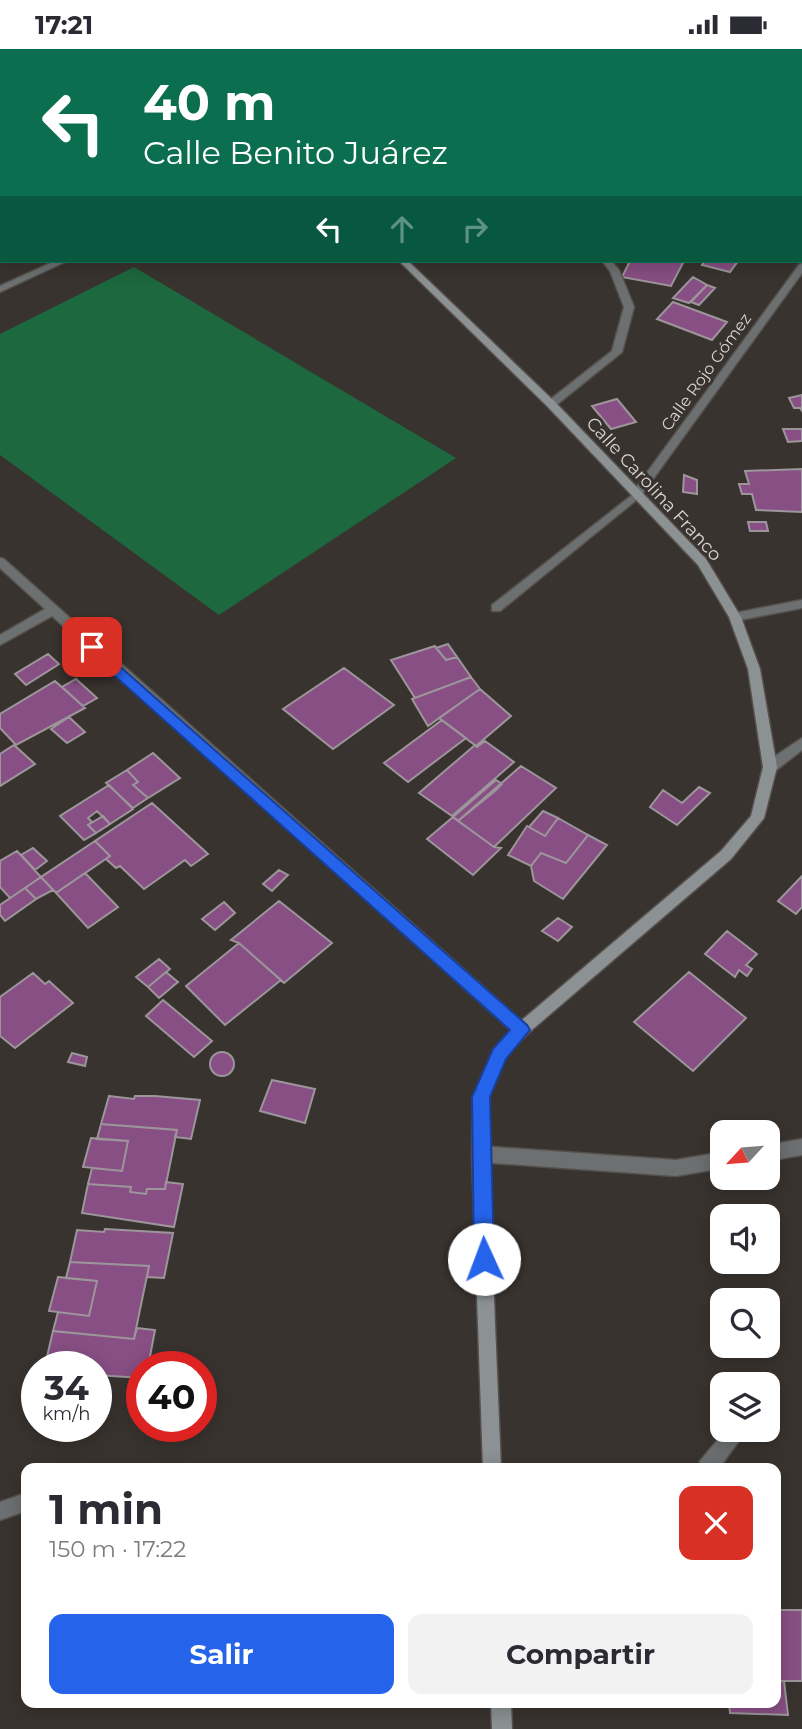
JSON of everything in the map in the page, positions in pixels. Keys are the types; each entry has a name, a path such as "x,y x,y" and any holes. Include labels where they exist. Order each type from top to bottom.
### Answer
{"street":[{"path":"0,289 58,263"},
{"name":"Calle Carolina Franco","path":"405,263 551,404 702,562 735,617 754,669 770,767 757,818 726,855 521,1030 499,1054 481,1097 480,1154 492,1463"},
{"path":"551,404 617,352 629,307 614,270 608,263"},
{"name":"Calle Rojo Gómez","path":"496,608 636,495 802,267"},
{"path":"0,562 51,611 521,1030"},
{"path":"735,617 802,604"},
{"path":"0,641 51,611"},
{"path":"770,767 802,743"},
{"path":"780,1151 802,1147"},
{"path":"480,1154 676,1168 710,1162"},
{"path":"712,1463 729,1442"},
{"path":"0,1511 21,1504"},
{"path":"501,1708 502,1729"}],"green space":[{"path":"134,267 456,458 219,615 0,455 0,334"}],"building":[{"path":"629,263 683,263 671,286 622,277"},
{"path":"704,263 737,263 730,272 702,265"},
{"path":"693,277 707,285 689,303 673,298"},
{"path":"707,285 715,288 699,305 691,302"},
{"path":"673,302 727,322 712,340 657,319"},
{"path":"802,395 802,411 800,408 794,408 789,398"},
{"path":"617,399 636,422 611,429 592,406"},
{"path":"783,429 802,429 802,441 788,442"},
{"path":"802,469 802,512 756,510 752,494 742,494 739,484 749,484 745,471"},
{"path":"684,475 697,480 697,494 683,492"},
{"path":"748,522 766,522 768,531 750,531"},
{"path":"448,644 457,657 446,660 436,648"},
{"path":"435,646 446,660 457,657 471,677 415,698 391,660"},
{"path":"48,654 59,664 26,685 15,674"},
{"path":"344,668 394,705 333,749 283,709"},
{"path":"471,677 480,689 428,726 412,699"},
{"path":"76,679 97,698 83,706 62,687"},
{"path":"55,681 85,708 16,745 0,728 0,714"},
{"path":"480,689 511,716 476,746 439,718"},
{"path":"69,717 85,732 67,743 51,729"},
{"path":"442,720 466,738 408,782 384,763"},
{"path":"485,741 514,762 452,816 419,793 475,745 477,747"},
{"path":"14,745 35,764 0,786 0,754"},
{"path":"153,753 180,778 148,798 133,785 138,782 127,770"},
{"path":"521,766 556,788 494,847 458,821"},
{"path":"127,770 138,782 133,785 148,798 133,808 106,783"},
{"path":"496,780 502,784 495,791 458,821 453,817"},
{"path":"109,785 133,809 110,824 97,811 88,818 92,822 88,825 96,833 84,840 60,816"},
{"path":"699,787 710,793 677,825 650,807 663,790 682,803"},
{"path":"152,803 208,854 191,866 185,860 144,889 120,866 116,868 106,859 110,856 95,841"},
{"path":"543,811 558,818 545,836 529,827"},
{"path":"103,816 110,824 96,833 88,825"},
{"path":"453,817 494,847 501,848 473,875 427,839"},
{"path":"558,818 588,835 566,863 541,853 531,866 508,855 527,826 545,836"},
{"path":"588,835 607,845 563,899 534,881 531,866 541,853 566,863"},
{"path":"95,841 110,856 56,893 41,877"},
{"path":"33,848 47,861 35,870 21,855"},
{"path":"17,851 41,877 10,898 0,887 0,861"},
{"path":"279,870 288,875 272,891 263,884"},
{"path":"85,873 118,907 88,928 56,893"},
{"path":"802,876 802,907 796,914 778,901"},
{"path":"41,877 53,890 36,899 25,888"},
{"path":"25,888 36,899 5,921 0,915 0,905"},
{"path":"279,901 332,943 284,983 239,943 231,940"},
{"path":"224,902 235,913 215,930 202,919"},
{"path":"558,918 572,927 558,941 542,931"},
{"path":"727,931 757,954 746,965 752,969 747,976 739,970 735,977 705,954"},
{"path":"239,943 281,980 225,1025 186,986"},
{"path":"159,959 170,969 148,987 136,977"},
{"path":"166,972 178,982 159,998 148,987"},
{"path":"689,972 746,1018 693,1071 634,1022"},
{"path":"33,973 45,984 49,981 73,1003 15,1048 0,1036 0,997"},
{"path":"163,1000 212,1041 194,1057 146,1016"},
{"path":"222,1052 233,1059 234,1064 227,1075 222,1076 211,1069 210,1064 217,1053"},
{"path":"72,1053 87,1057 85,1066 68,1062"},
{"path":"272,1080 315,1089 305,1123 260,1111"},
{"path":"109,1096 200,1100 191,1139 175,1137 177,1130 101,1124"},
{"path":"101,1124 177,1130 165,1189 147,1189 146,1194 130,1192 131,1187 88,1184 92,1168 122,1171 128,1141 97,1139"},
{"path":"91,1138 128,1141 122,1171 83,1167"},
{"path":"166,1182 183,1184 174,1227 82,1213 88,1184 131,1187 130,1192 146,1194 147,1189 165,1189"},
{"path":"105,1229 173,1233 164,1278 147,1277 149,1266 70,1262 77,1230 104,1232"},
{"path":"70,1262 149,1266 134,1339 53,1331 58,1312 89,1316 97,1281 66,1278"},
{"path":"58,1277 97,1281 89,1316 49,1311"},
{"path":"137,1328 155,1330 151,1351 126,1351 126,1377 112,1376 112,1351 48,1351 53,1331 134,1339"},
{"path":"781,1610 802,1610 802,1681 781,1681"},
{"path":"781,1681 784,1681 788,1715 730,1713 730,1708 781,1708"}],"route":[{"path":"92,647 521,1030 499,1054 481,1097 484,1259"}]}
